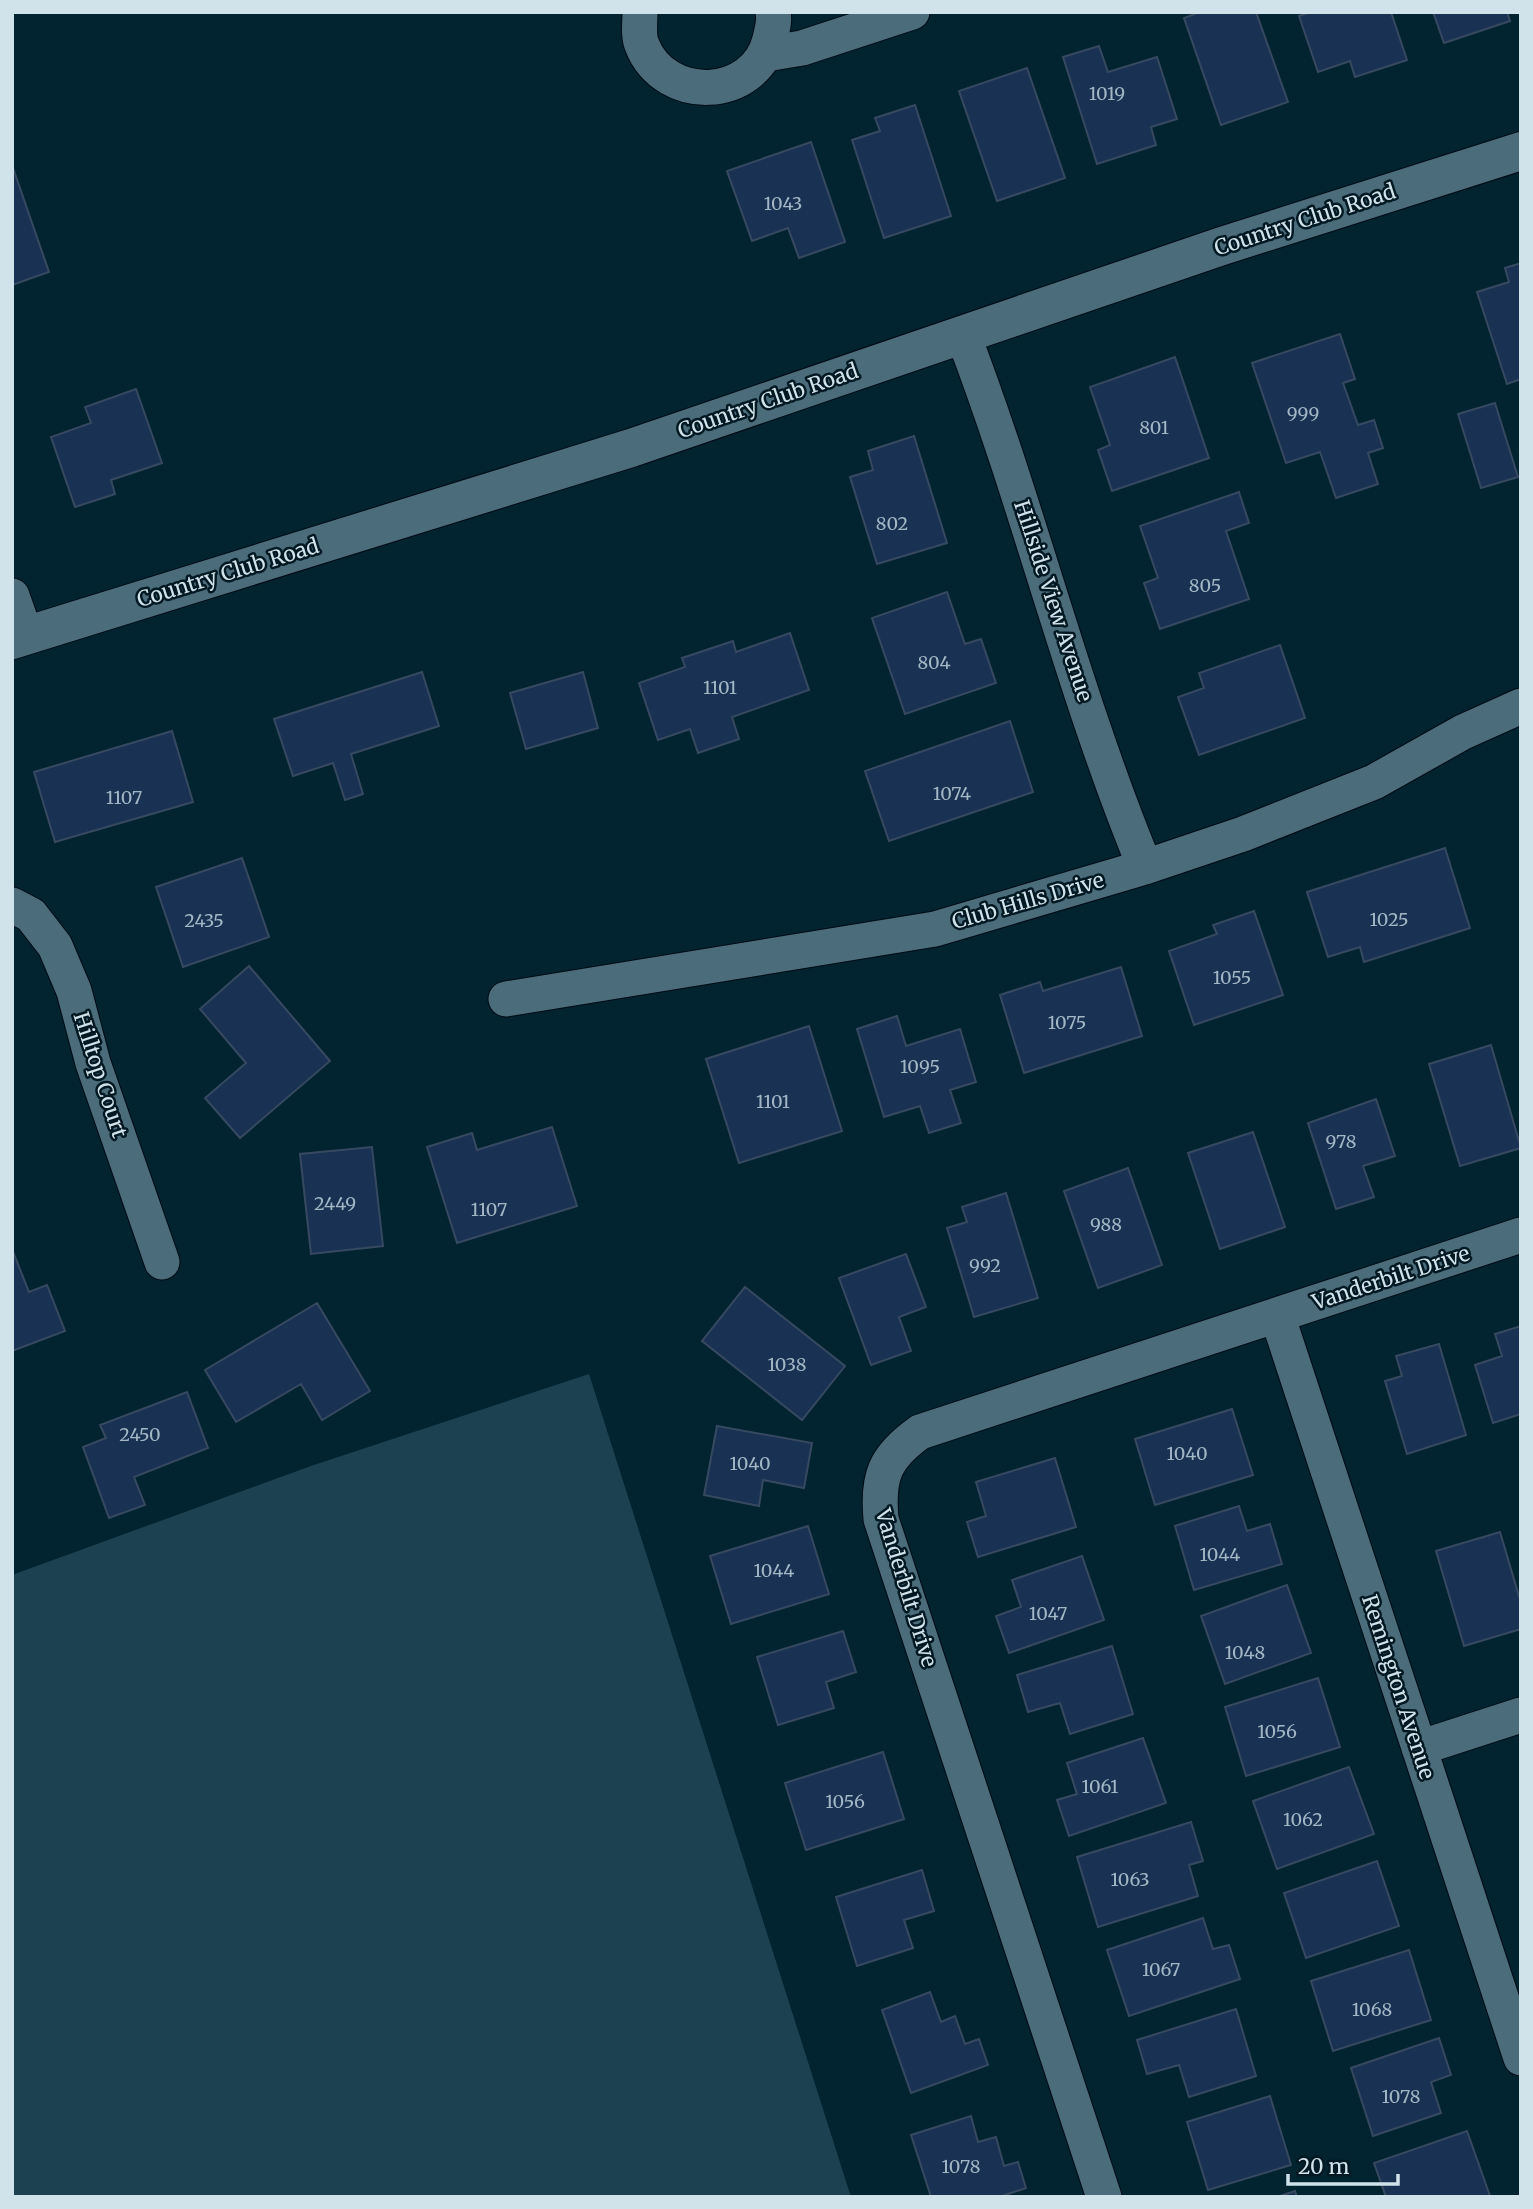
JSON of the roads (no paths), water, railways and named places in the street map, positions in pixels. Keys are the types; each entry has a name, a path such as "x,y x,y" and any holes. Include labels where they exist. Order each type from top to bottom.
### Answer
{"street":[{"path":"640,12 642,45 665,76 701,90 739,82 766,54 773,12"},
{"path":"766,54 802,48 912,12"},
{"name":"Country Club Road","path":"19,638 631,448 1222,246 1521,151"},
{"name":"Hillside View Avenue","path":"962,335 1000,432 1112,788 1145,867"},
{"path":"12,596 19,638"},
{"name":"Club Hills Drive","path":"506,999 935,929 1145,867 1243,834 1374,782 1463,732 1521,706"},
{"name":"Hilltop Court","path":"12,905 31,915 55,946 74,991 90,1056 162,1262"},
{"name":"Vanderbilt Drive","path":"1104,2197 881,1519 878,1493 885,1467 900,1447 920,1432 1521,1236"},
{"name":"Remington Avenue","path":"1276,1315 1521,2059"},
{"path":"1419,1748 1521,1715"}]}
